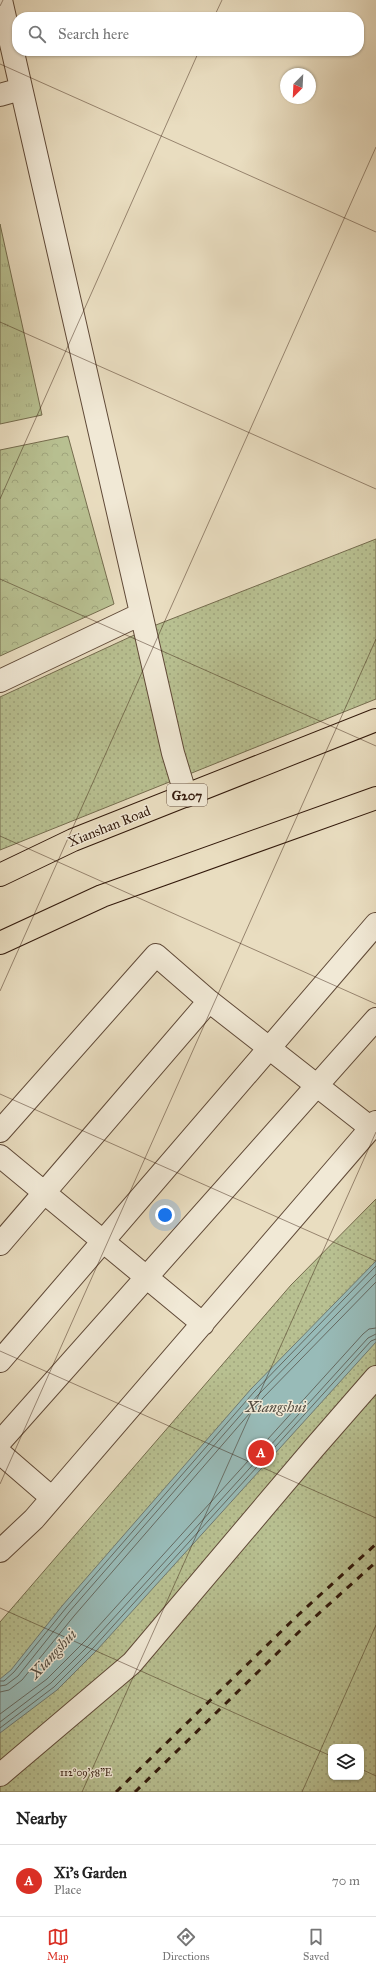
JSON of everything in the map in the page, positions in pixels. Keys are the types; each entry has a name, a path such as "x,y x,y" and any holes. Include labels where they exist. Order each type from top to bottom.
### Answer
{"highway":[{"name":"Xianshan Road","path":"0,875 73,840 376,720"},
{"path":"0,943 102,896 376,798"}],"street":[{"path":"0,0 12,51"},
{"path":"13,56 173,753 186,796"},
{"path":"0,95 21,89"},
{"path":"0,680 141,614"},
{"path":"0,1361 376,924"},
{"path":"0,1131 156,955 209,1001 268,1048 374,1125 34,1519 0,1551"},
{"path":"0,1244 209,1001"},
{"path":"0,1442 376,1019"},
{"path":"0,1156 203,1324"},
{"path":"0,1775 132,1663 376,1377"},
{"path":"0,1453 52,1498"}],"green space":[{"path":"0,224 42,415 0,424"},
{"path":"68,436 114,604 0,656 0,450"},
{"path":"376,539 376,699 0,850 0,697 156,625"},
{"path":"376,1199 376,1792 0,1792 0,1622 291,1285"}],"water":[{"name":"Xiangshui","path":"376,1261 376,1342 97,1650 57,1690 0,1733 0,1679 11,1670 62,1606 251,1389"}],"railway":[{"path":"116,1792 297,1616 376,1544"},
{"path":"135,1792 306,1625 376,1562"}],"place":[{"name":"Xi's Garden","path":"261,1453"}]}
